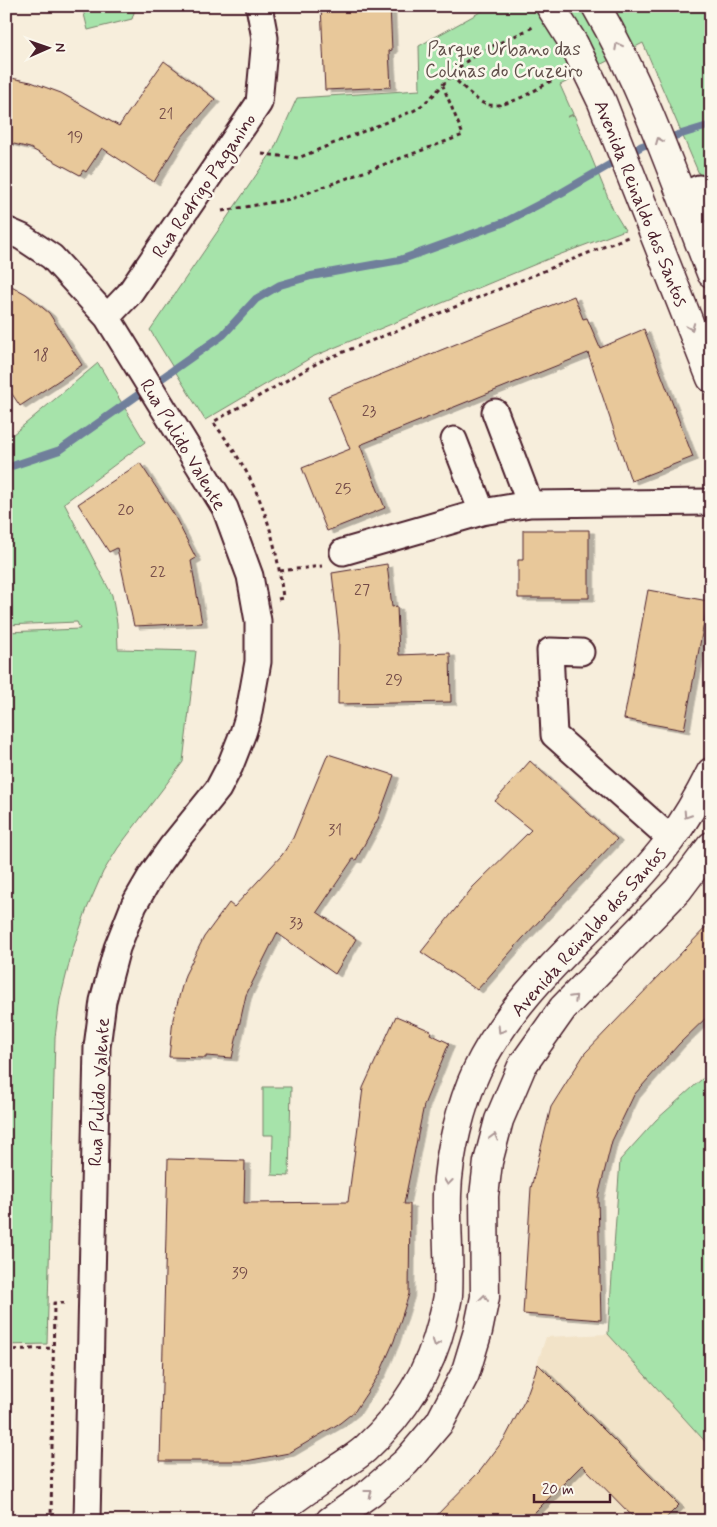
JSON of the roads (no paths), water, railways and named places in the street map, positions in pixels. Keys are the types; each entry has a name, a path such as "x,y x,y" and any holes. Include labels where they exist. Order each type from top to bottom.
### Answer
{"main road":[{"name":"Avenida Reinaldo dos Santos","path":"596,6 637,86 711,273"},
{"name":"Avenida Reinaldo dos Santos","path":"543,16 574,44 602,102 711,378"},
{"name":"Avenida Reinaldo dos Santos","path":"264,1521 364,1450 402,1410 420,1380 437,1342 448,1297 447,1192 450,1165 460,1118 477,1071 519,1002 636,880 671,839 698,799 711,772"},
{"name":"Avenida Reinaldo dos Santos","path":"330,1521 371,1492 406,1462 440,1422 466,1374 485,1297 484,1196 488,1162 499,1120 522,1066 563,1008 709,855"}],"street":[{"name":"Rua Rodrigo Paganino","path":"107,317 129,294 259,103 265,38 259,6"},
{"path":"679,191 699,188 708,208 711,207"},
{"path":"6,230 22,237 52,257 107,317"},
{"name":"Rua Pulido Valente","path":"86,1521 97,1047 103,1001 117,948 134,905 167,853 218,789 230,766 248,717 258,662 258,621 250,576 225,508 107,317"},
{"path":"495,412 530,504"},
{"path":"454,440 482,512"},
{"path":"343,552 482,512 530,504 711,502"},
{"path":"581,652 550,651 554,734 671,839"}],"waterway":[{"path":"6,468 60,450 223,335 256,299 280,285 311,276 400,260 505,222 561,193 642,146 711,125"}],"park label":[{"name":"Parque Urbano das Colinas do Cruzeiro","path":"504,59"}]}
